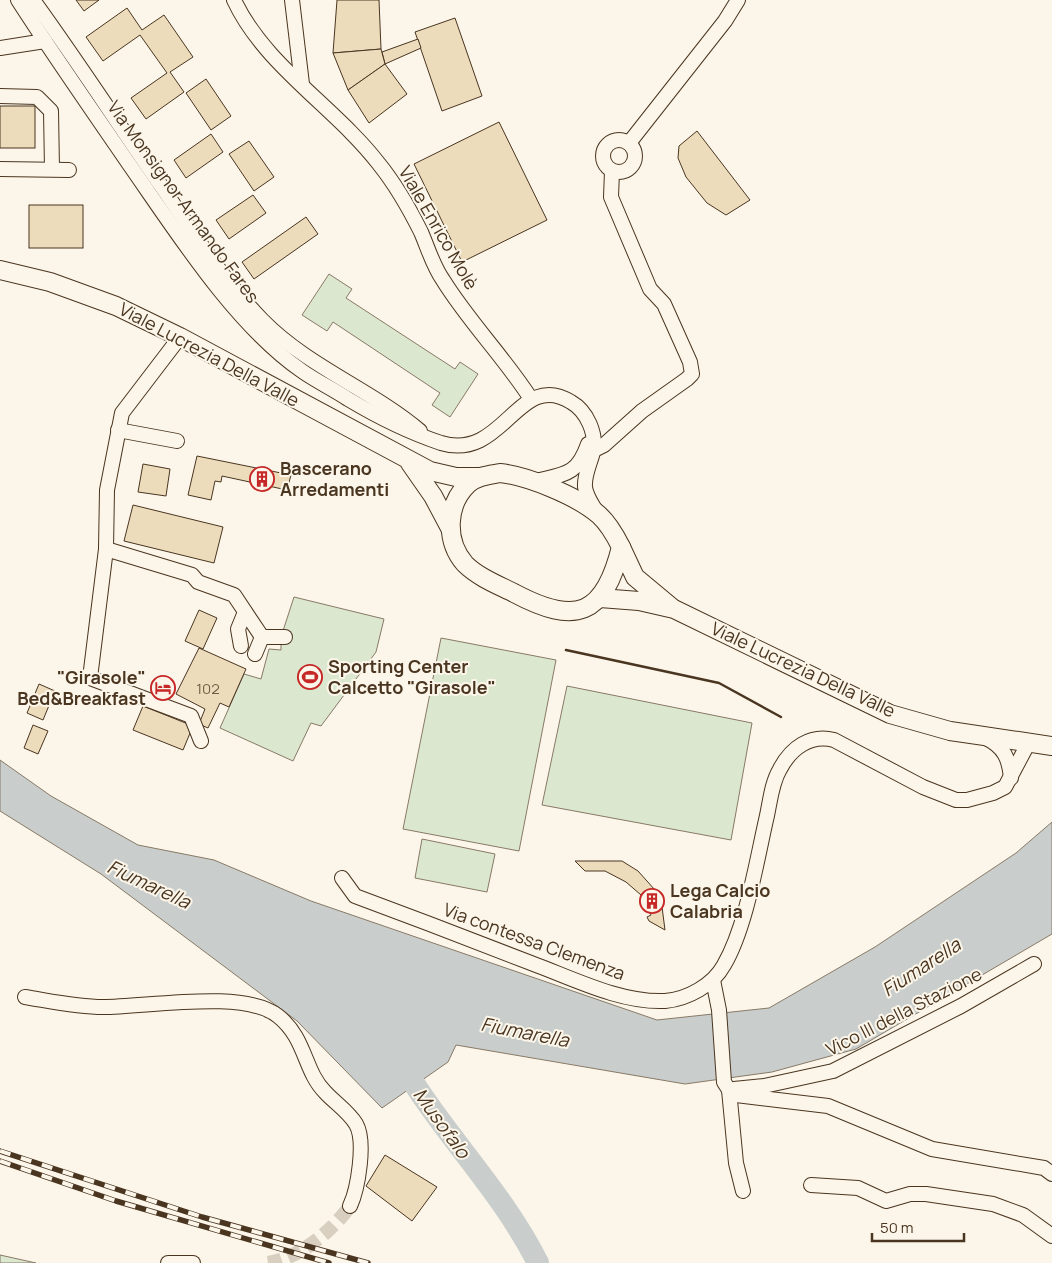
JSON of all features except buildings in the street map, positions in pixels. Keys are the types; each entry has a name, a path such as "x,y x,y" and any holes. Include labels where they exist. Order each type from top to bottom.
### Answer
{"main road":[{"name":"Viale Lucrezia Della Valle","path":"0,270 50,282 116,306 180,337 430,471 456,477 479,477 500,473 520,475 535,481 598,514 612,529 635,577 674,609"},
{"name":"Viale Lucrezia Della Valle","path":"409,461 433,496 450,528 459,555 466,564 476,572 530,601 554,611 566,613 584,609 600,598 639,601 674,609 890,714 950,731 1052,746"},
{"path":"450,528 453,507 468,484 479,477"},
{"path":"600,598 613,575 620,547"},
{"path":"1022,741 1052,732"}],"street":[{"name":"Via Monsignor Armando Fares","path":"18,0 171,224 232,304 262,338 302,371 391,424 428,438 458,446 477,442 494,433 531,399"},
{"name":"Via Monsignor Armando Fares","path":"33,0 186,224 241,296 263,320 298,352 398,413 428,438"},
{"name":"Viale Enrico Molè","path":"234,0 262,42 379,164 403,198 442,279 472,321 510,366 531,399"},
{"path":"292,0 302,84"},
{"path":"629,143 726,21 738,0"},
{"path":"0,48 45,42"},
{"path":"0,96 37,97 51,110 52,169"},
{"path":"594,450 604,445 636,416 687,380 692,374 690,362 664,304 650,289 611,197 612,171 604,163 603,153 605,148 614,141 629,143 633,149 634,160 626,170 612,171"},
{"path":"0,169 70,170"},
{"path":"180,337 122,413 108,490 106,549 90,678 191,716 201,741"},
{"path":"531,399 549,394 571,401 585,414 591,431 594,450 585,488 598,514"},
{"path":"118,430 177,442"},
{"path":"535,481 571,472 582,458 591,431"},
{"path":"106,549 192,575 198,582 234,595 262,637"},
{"path":"241,646 238,629 246,612"},
{"path":"262,637 285,637"},
{"path":"255,654 262,637"},
{"path":"984,736 997,743 1006,752 1010,762 1011,778"},
{"name":"Via contessa Clemenza","path":"342,878 355,896 606,990 639,998 665,1001 690,994 712,980 724,966 740,926 774,782 787,759 803,743 812,738 823,737 834,740 923,787 956,800 967,800 992,793 1005,787 1011,778"},
{"path":"1011,778 1022,741"},
{"name":"Vico III della Stazione","path":"726,1086 764,1086 833,1071 961,1006 1034,964"},
{"path":"712,980 719,1010 736,1163 743,1191"},
{"path":"25,997 102,1007 216,1002 247,1003 265,1008 290,1028 299,1040 320,1087 345,1110 358,1127 360,1144 357,1187 350,1206"},
{"path":"726,1086 736,1095 828,1106 932,1149 1044,1168 1052,1174"},
{"path":"811,1185 858,1188 886,1201 910,1194 926,1194 993,1204 1023,1216 1052,1236"},
{"path":"168,1263 192,1263"}],"green space":[{"path":"329,274 352,289 346,298 455,369 460,362 478,374 450,417 432,405 440,393 333,322 327,331 302,315"},
{"name":"Sporting Center Calcetto \"Girasole\"","path":"294,597 384,619 376,652 321,726 311,723 293,761 220,728 244,674 261,679 269,649 281,650 281,637"},
{"path":"441,638 556,660 519,851 403,829"},
{"path":"567,686 752,723 731,840 542,805"},
{"path":"422,839 495,854 487,892 415,878"},
{"path":"0,1255 36,1263 0,1263"}],"water":[{"name":"Fiumarella","path":"0,760 51,796 138,845 214,860 311,901 657,1020 769,1008 875,947 1016,853 1052,822 1052,934 856,1049 772,1072 685,1084 456,1045 448,1062 382,1108 297,1021 101,874 0,811"}],"waterway":[{"name":"Musofalo","path":"399,1059 433,1111 489,1185 523,1236 538,1263"}],"tunnel":[{"path":"268,1263 292,1256 314,1242 325,1234 350,1206"}],"railway":[{"path":"0,1151 202,1217 368,1263"},
{"path":"0,1161 116,1201 329,1263"}],"wall":[{"path":"566,650 719,683 781,717"}],"place":[{"name":"Bascerano Arredamenti","path":"262,479"},
{"name":"Sporting Center Calcetto \"Girasole\"","path":"310,677"},
{"name":"\"Girasole\" Bed&Breakfast","path":"163,688"},
{"name":"Lega Calcio Calabria","path":"652,901"}]}
